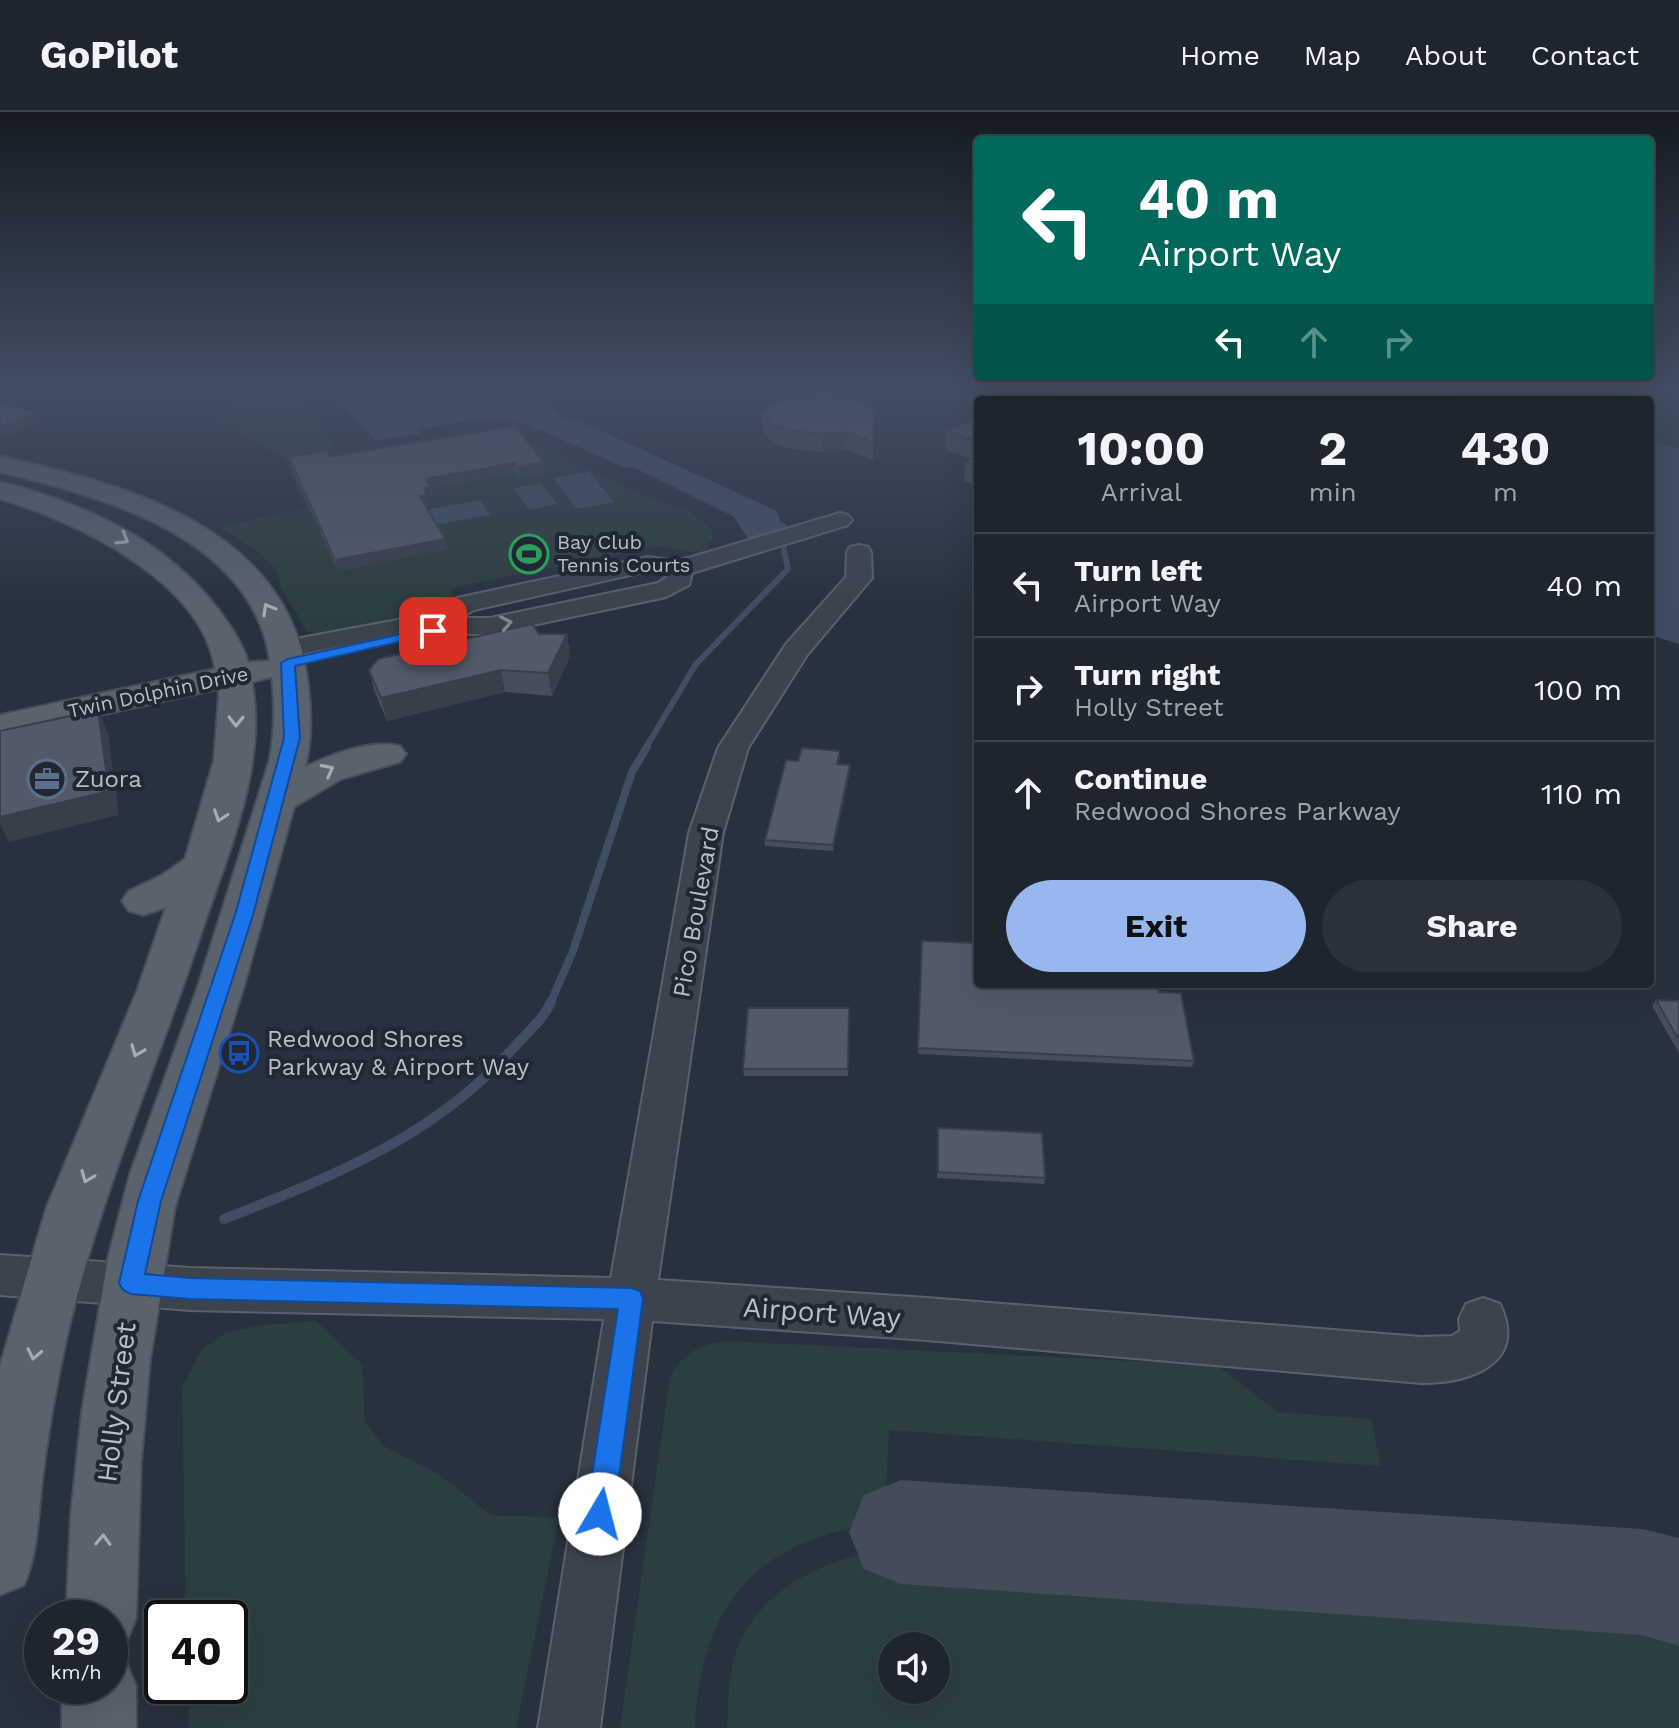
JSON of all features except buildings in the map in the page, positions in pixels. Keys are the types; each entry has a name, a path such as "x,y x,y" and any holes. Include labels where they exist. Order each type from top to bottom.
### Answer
{"main road":[{"path":"0,464 123,497 171,517 215,548 243,573 281,632 286,656"},
{"path":"0,490 84,520 141,550 185,588 207,616 232,667 237,695 230,788 158,998 75,1208 27,1277 15,1451 0,1561"},
{"name":"Twin Dolphin Drive","path":"0,707 286,656"},
{"name":"Holly Street","path":"102,1600 108,1460 131,1283 149,1201 244,915 292,738 286,656"},
{"name":"Twin Dolphin Drive","path":"0,726 232,667"},
{"path":"275,802 347,760 387,754"},
{"path":"144,901 177,885 203,866"},
{"path":"99,1704 99,1728"}],"street":[{"name":"Twin Dolphin Drive","path":"286,656 452,626 490,626 624,599 675,584 680,580 679,569 840,520"},
{"name":"Pico Boulevard","path":"569,1728 631,1299 706,833 733,748 796,650 859,578 859,560"},
{"name":"Airport Way","path":"27,1277 190,1289 631,1299 927,1319 1421,1360 1455,1360 1473,1352 1485,1338 1483,1319"}],"shaded area":[{"path":"284,460 570,460 635,492 688,510 712,529 714,537 703,554 660,546 450,588 456,601 442,612 329,637 307,631 281,588 276,569 250,546 219,527 306,508"},
{"path":"316,1321 362,1364 365,1421 384,1446 440,1475 491,1515 559,1518 516,1728 189,1728 188,1704 248,1704 248,1600 186,1600 182,1387 202,1349 225,1333 262,1325"},
{"path":"725,1341 1217,1365 1277,1412 1371,1419 1381,1466 889,1430 884,1523 840,1531 802,1544 771,1561 744,1584 724,1612 709,1645 699,1684 695,1728 620,1728 670,1377 693,1352"},
{"path":"872,1552 1617,1615 1650,1622 1679,1643 1679,1728 727,1728 732,1666 739,1643 751,1622 784,1589 826,1566"}],"water":[{"path":"609,460 666,460 777,511 780,521 790,527 750,541 733,516 635,468"},
{"path":"1654,460 1679,460 1679,644 1654,636"},
{"path":"589,472 614,502 576,509 553,478"},
{"path":"541,483 557,504 529,510 514,488"},
{"path":"480,500 490,515 434,525 425,510"}],"waterway":[{"path":"782,537 784,547"},
{"path":"645,749 696,664 788,569 783,545"},
{"path":"550,1003 573,951 632,772 647,747"},
{"path":"224,1219 343,1169 418,1129 485,1077 535,1025 550,1003"}],"taxiway":[{"path":"901,1532 1642,1582 1679,1592"}],"place":[{"name":"Bay Club Tennis Courts","path":"529,554"},
{"name":"Zuora","path":"47,779"},
{"name":"Redwood Shores Parkway & Airport Way","path":"239,1053"}],"route":[{"path":"433,631 288,663 292,738 244,915 149,1201 131,1283 190,1289 631,1299 600,1514"}]}
